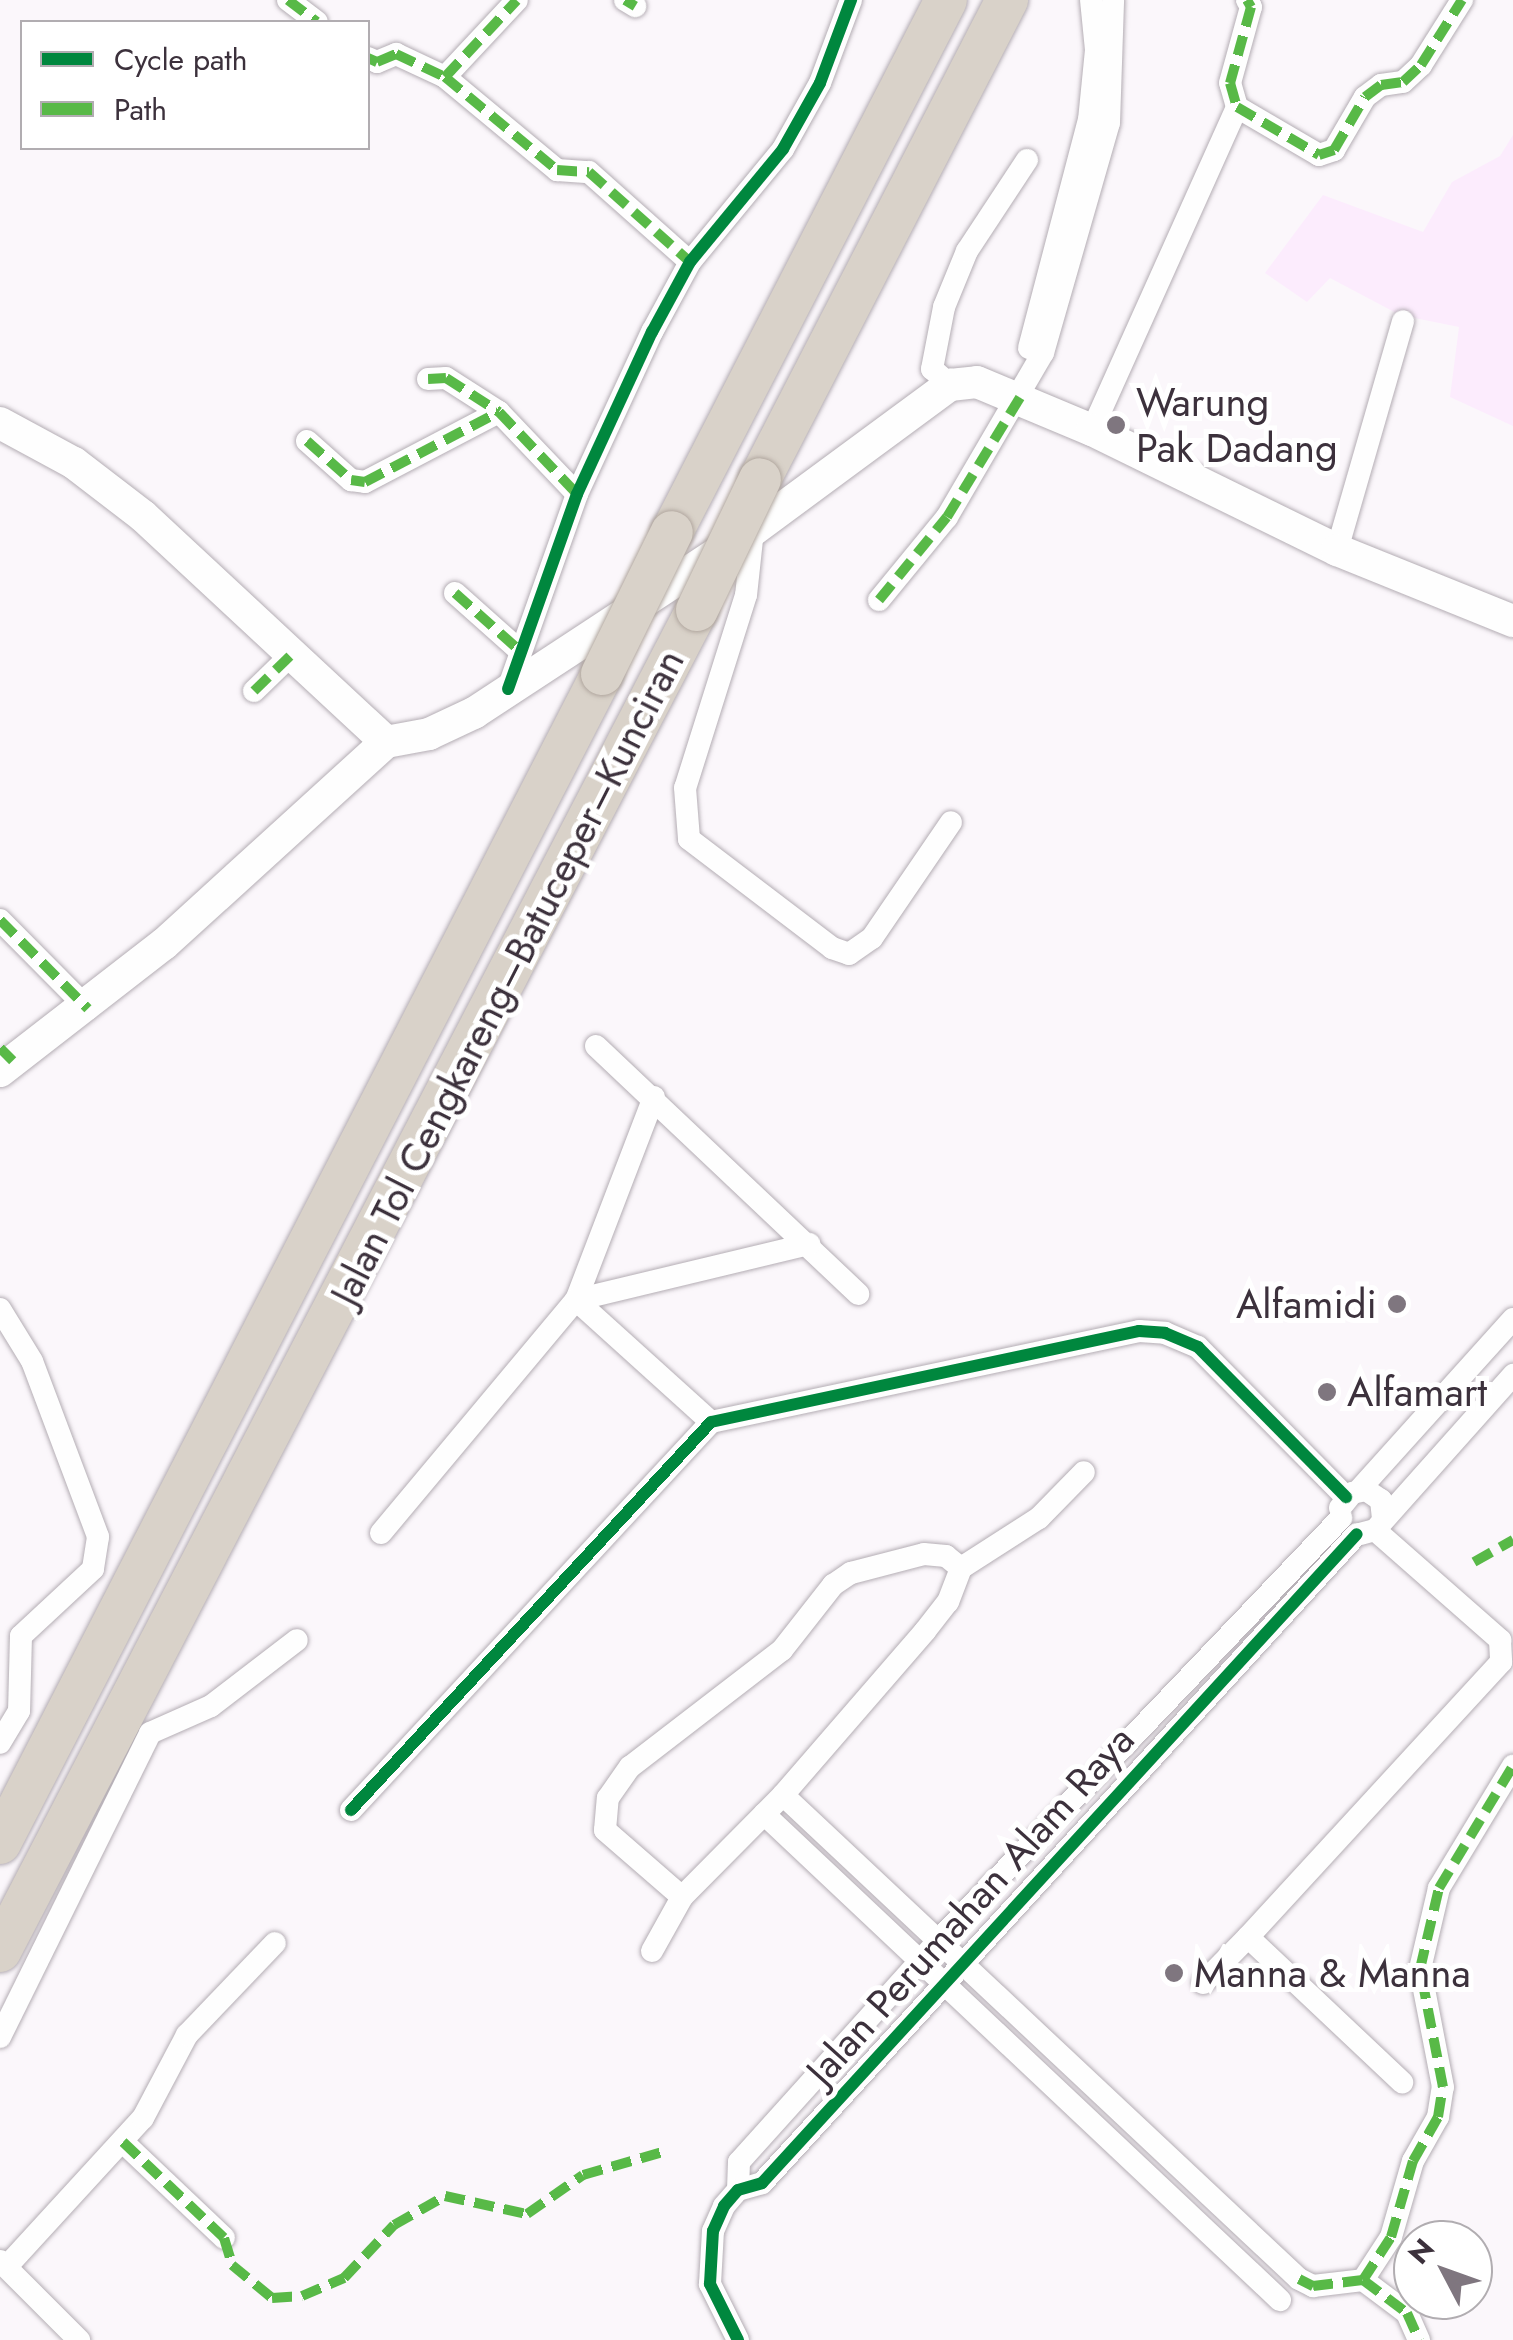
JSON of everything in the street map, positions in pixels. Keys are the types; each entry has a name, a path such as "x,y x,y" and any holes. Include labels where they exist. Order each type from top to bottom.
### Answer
{"highway":[{"name":"Jalan Tol Cengkareng–Batuceper–Kunciran","path":"0,1844 946,0"},
{"name":"Jalan Tol Cengkareng–Batuceper–Kunciran","path":"0,1951 698,610 760,479 1007,0"}],"main road":[{"path":"4,1060 88,1009 278,847 386,742 429,734 508,689 754,530 950,385 1026,381 1092,430 1337,550 1513,622"},
{"path":"0,423 74,463 142,516 386,742"}],"street":[{"path":"288,0 313,20"},
{"path":"445,77 517,0"},
{"path":"508,689 577,494 690,262 783,149 820,83 851,0"},
{"path":"1026,381 1029,348 1090,120 1091,0"},
{"path":"879,600 947,517 1048,337 1109,123 1112,0"},
{"path":"1092,430 1236,107 1230,82 1252,7 1247,0"},
{"path":"1236,107 1319,155 1334,150 1365,97 1381,84 1403,82 1462,0"},
{"path":"370,59 377,62 396,54 445,77 546,162 589,172 690,262"},
{"path":"950,385 932,370 944,308 967,251 1027,160"},
{"path":"1337,550 1402,321"},
{"path":"428,380 446,378 499,412 577,494"},
{"path":"307,442 351,480 364,482 499,412"},
{"path":"754,530 746,595 685,788 688,839 832,948 850,954 872,938 950,822"},
{"path":"455,593 519,650"},
{"path":"254,691 291,654"},
{"path":"0,920 88,1009"},
{"path":"596,1046 858,1294"},
{"path":"381,1533 576,1300 654,1097"},
{"path":"576,1300 809,1244"},
{"path":"576,1300 711,1422"},
{"path":"0,1309 32,1361 98,1537 93,1570 21,1636 19,1711 0,1744"},
{"name":"Jalan Perumahan Alam Raya","path":"738,2190 762,2183 1360,1515 1513,1319"},
{"path":"351,1810 711,1422 1139,1330 1165,1333 1198,1347 1360,1515 1500,1640 1501,1662 1203,1983"},
{"name":"Jalan Perumahan Alam Raya","path":"738,2340 722,2318 710,2260 712,2231 738,2190 739,2162 937,1942 1360,1515 1513,1376"},
{"path":"652,1951 682,1897 783,1795 948,1602 961,1568 1039,1518 1084,1472"},
{"path":"682,1897 605,1830 608,1798 630,1767 782,1650 833,1585 851,1573 924,1554 946,1556 961,1568"},
{"path":"0,2037 150,1733 211,1706 297,1640"},
{"path":"1363,2280 1391,2236 1412,2161 1438,2117 1444,2088 1420,1969 1439,1888 1513,1766"},
{"path":"783,1795 1299,2279 1313,2286 1363,2280 1408,2313 1419,2340"},
{"path":"764,1814 938,1984 1280,2300"},
{"path":"1248,1936 1402,2082"},
{"path":"79,2340 4,2262 123,2142 156,2099 187,2034 275,1944"},
{"path":"123,2142 224,2238"}],"shaded area":[{"path":"1513,135 1513,426 1450,397 1459,327 1400,315 1330,278 1307,302 1265,273 1323,195 1423,232 1452,182 1500,156"}],"marked path":[{"path":"288,0 314,20"},
{"path":"445,77 517,0"},
{"path":"625,0 635,6"},
{"path":"1247,0 1251,7 1230,83 1237,107 1319,155 1334,150 1365,97 1381,85 1403,82 1421,65 1462,0"},
{"path":"370,59 377,62 396,54 445,77 557,170 589,172 690,262"},
{"path":"428,379 446,378 499,412"},
{"path":"879,600 947,517 1021,396"},
{"path":"307,441 351,480 365,482 499,412 577,494"},
{"path":"455,593 519,650"},
{"path":"254,691 291,655"},
{"path":"0,920 88,1009"},
{"path":"0,1048 13,1061"},
{"path":"1474,1562 1513,1540"},
{"path":"1363,2280 1391,2237 1413,2161 1438,2117 1443,2087 1420,1969 1439,1888 1513,1766"},
{"path":"123,2142 224,2238 232,2265 272,2298 302,2296 344,2278 394,2225 445,2196 527,2214 583,2175 666,2151"},
{"path":"1299,2279 1313,2286 1363,2280 1407,2313 1419,2340"}],"cycle path":[{"path":"508,689 577,494 652,332 690,262 783,149 820,83 851,0"},
{"path":"351,1810 711,1422 1139,1331 1165,1333 1198,1347 1346,1497"},
{"path":"738,2340 710,2284 713,2231 724,2206 738,2190 762,2183 1357,1534"}],"place":[{"name":"Warung Pak Dadang","path":"1116,425"},
{"name":"Alfamidi","path":"1397,1304"},
{"name":"Alfamart","path":"1327,1392"},
{"name":"Manna & Manna","path":"1174,1973"}]}
